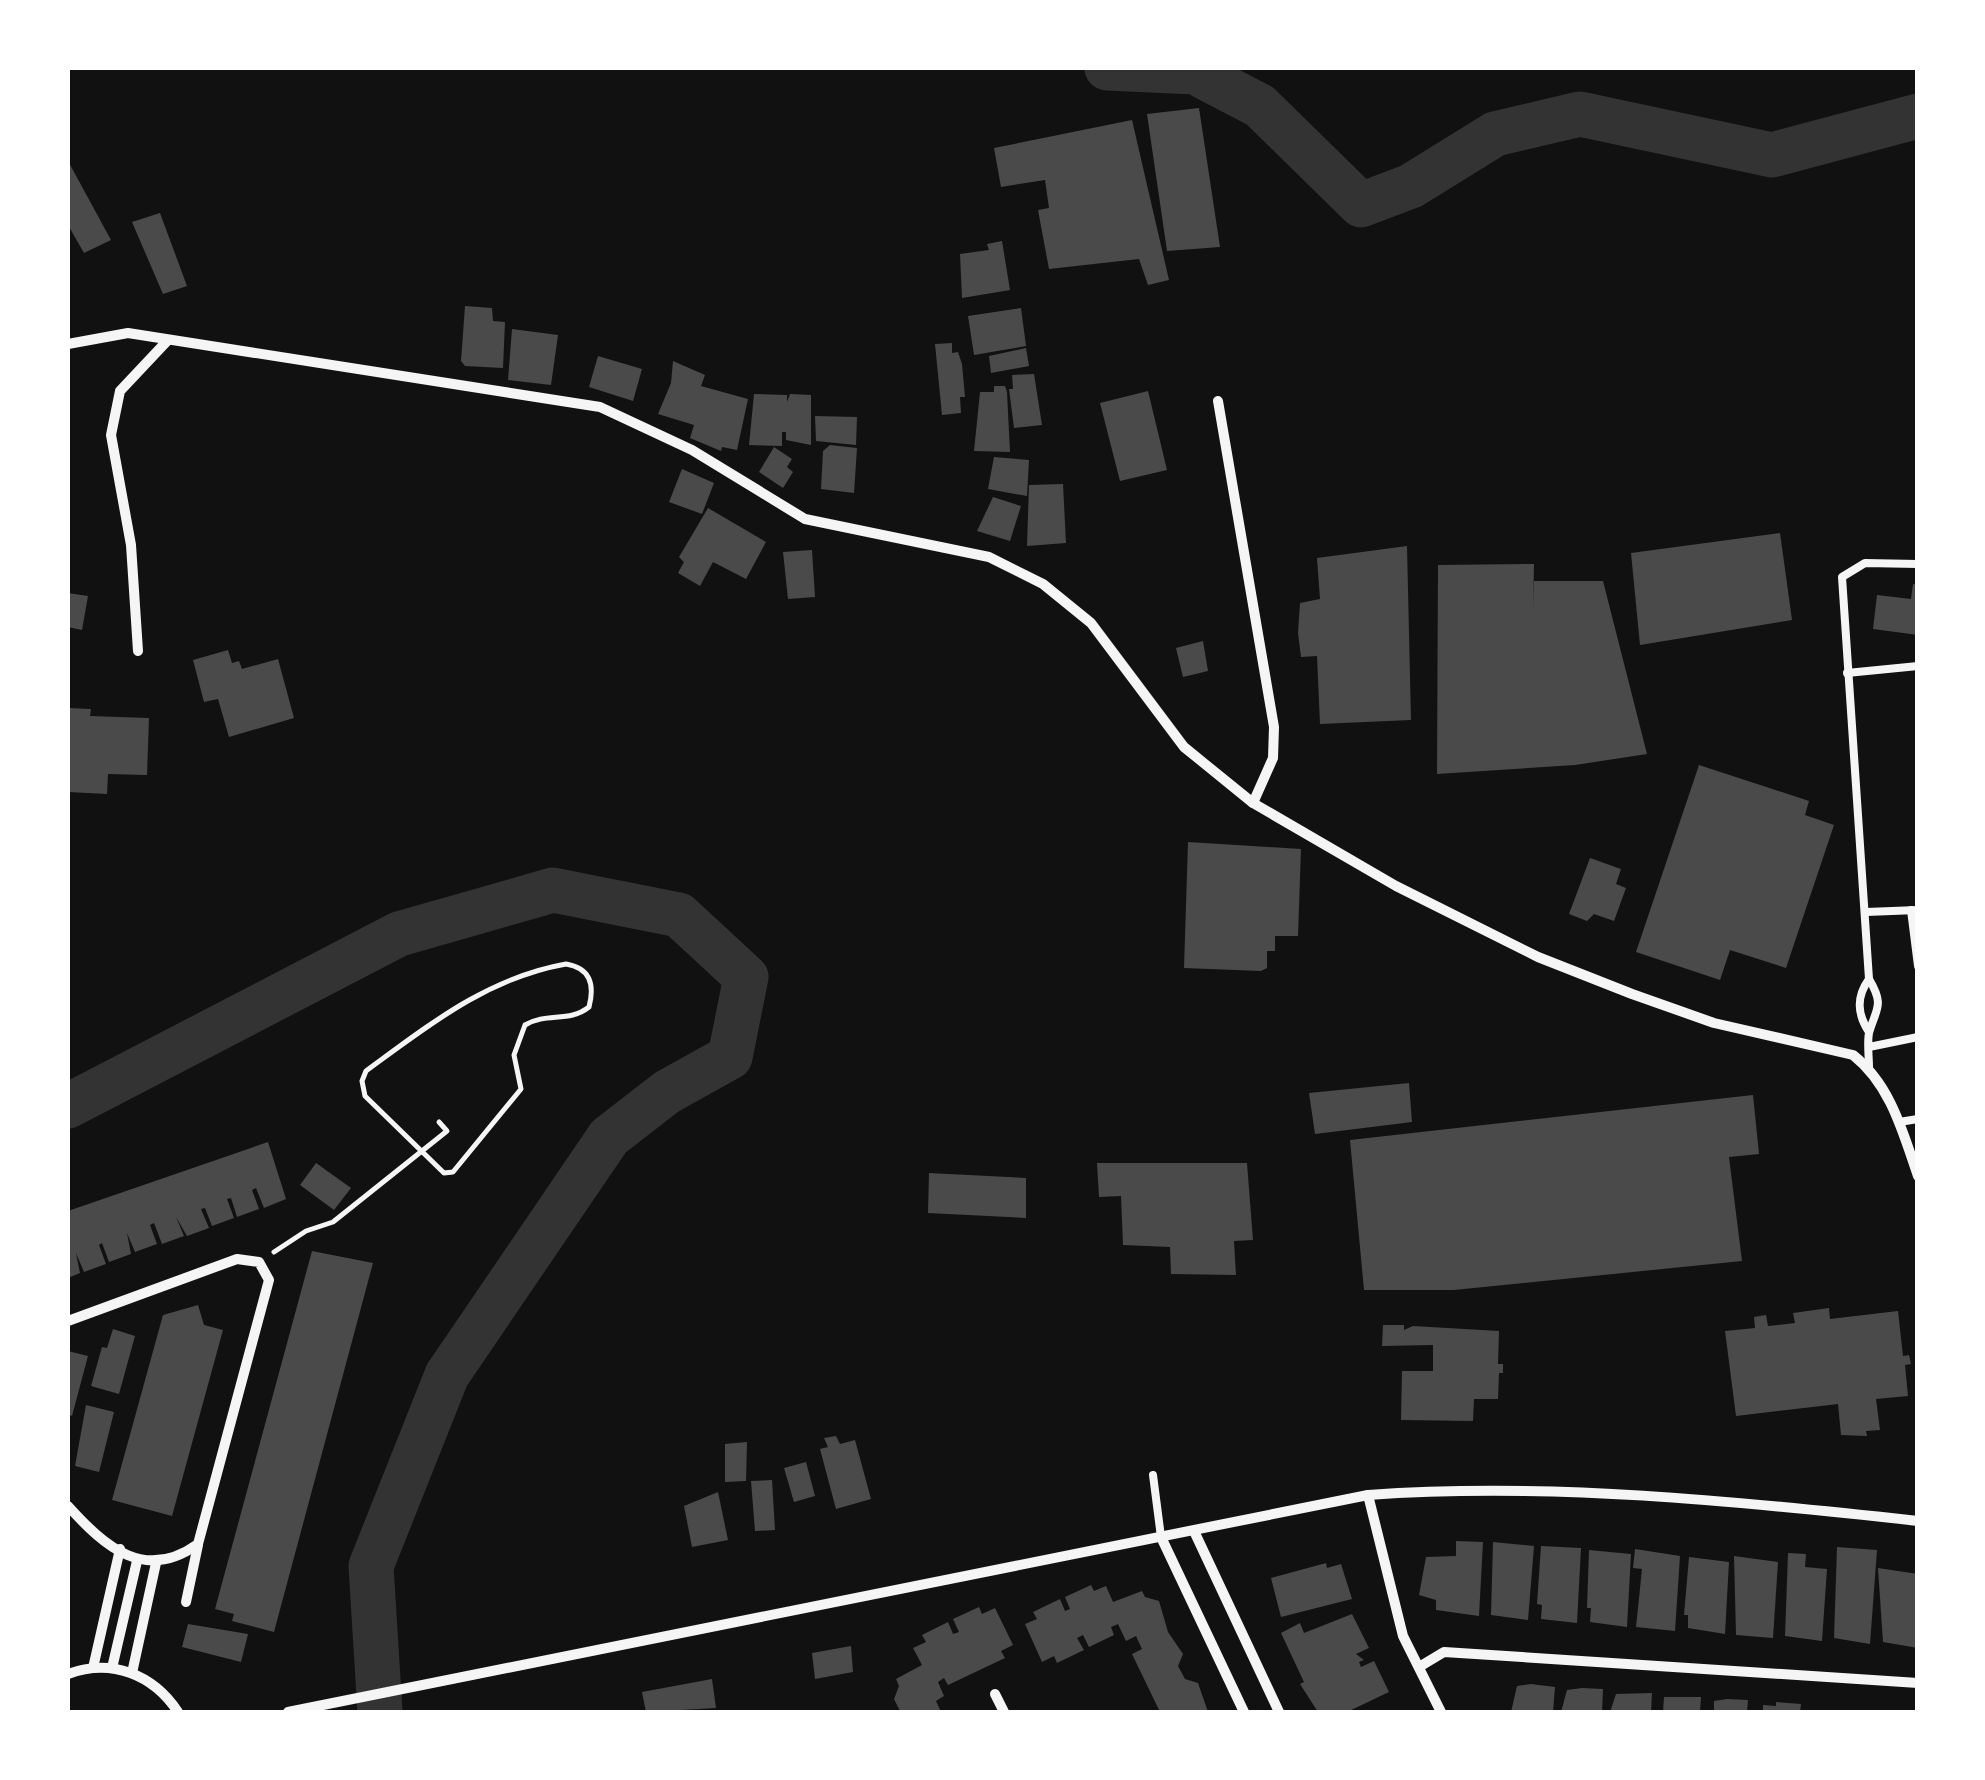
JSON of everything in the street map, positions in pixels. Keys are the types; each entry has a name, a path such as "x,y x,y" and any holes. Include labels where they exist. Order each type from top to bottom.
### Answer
{"street":[{"path":"68,344 128,333 600,408 692,450 804,519 989,557 1043,584 1092,623 1184,748 1253,803 1396,886 1538,957 1714,1023 1853,1055 1869,1068 1899,1122 1918,1176"},
{"path":"138,651 131,545 111,435 120,391 168,340"},
{"path":"1218,401 1274,727 1272,758 1253,803"},
{"path":"68,1321 238,1259 259,1262 269,1280 186,1602"},
{"path":"288,1712 1368,1495 1470,1488 1559,1492 1799,1508 1918,1521"},
{"path":"1368,1495 1390,1594 1441,1712"},
{"path":"68,1506 136,1562 156,1564 198,1544"},
{"path":"1194,1531 1279,1712"},
{"path":"1160,1537 1244,1712"},
{"path":"93,1668 120,1549"},
{"path":"112,1668 136,1562"},
{"path":"132,1672 156,1564"},
{"path":"1419,1667 1444,1652 1918,1683"},
{"path":"68,1674 93,1668 132,1672 162,1692 178,1712"},
{"path":"995,1694 1004,1712"}],"lane":[{"path":"1869,1068 1870,1032 1879,1016 1878,993 1869,979 1842,577 1865,563 1918,564"},
{"path":"1847,673 1918,666"},
{"path":"1866,912 1914,910 1918,966"},
{"path":"1869,979 1860,991 1860,1018 1870,1032"},
{"path":"1869,1046 1918,1036"},
{"path":"1899,1122 1918,1119"},
{"path":"1153,1475 1160,1537"}],"path":[{"path":"566,964 585,970 591,980 588,1006 570,1018 547,1015 525,1026 514,1055 521,1088 453,1172 444,1172 420,1152 365,1096 362,1081 366,1071 451,1008 489,988 549,967 566,964"},
{"path":"259,1262 306,1231 333,1222 447,1131 438,1122"}],"building":[{"path":"1199,108 1220,247 1167,251 1147,114"},
{"path":"1132,120 1169,280 1148,285 1139,259 1049,269 1038,210 1049,208 1045,180 1001,187 994,148"},
{"path":"68,161 111,240 84,253 68,225"},
{"path":"160,213 187,286 163,294 132,222"},
{"path":"1002,241 1010,290 962,298 960,254 989,250 987,244"},
{"path":"465,306 492,308 493,321 505,322 503,368 465,366 461,361"},
{"path":"1021,308 1026,346 974,355 968,316"},
{"path":"512,329 558,335 551,385 508,380"},
{"path":"952,343 952,353 958,352 962,364 965,397 960,397 961,413 942,415 935,344"},
{"path":"1026,348 1029,366 991,373 989,356"},
{"path":"598,356 642,369 633,401 589,387"},
{"path":"673,361 705,375 701,386 748,399 737,450 722,447 721,451 690,438 694,425 658,414 671,383"},
{"path":"1034,374 1042,425 1014,428 1009,389 1013,389 1012,375"},
{"path":"994,386 1005,386 1007,392 1010,452 974,451 980,392 994,392"},
{"path":"1148,391 1167,470 1120,481 1100,403"},
{"path":"754,394 787,395 787,402 790,394 811,395 811,445 786,440 786,432 782,432 782,446 749,445"},
{"path":"815,416 857,417 856,445 816,441"},
{"path":"830,445 857,448 854,493 821,489 823,451"},
{"path":"774,447 792,459 787,467 793,472 783,488 759,472"},
{"path":"994,457 1029,460 1027,496 988,489"},
{"path":"682,469 714,483 702,514 669,502"},
{"path":"1063,484 1066,543 1027,546 1029,485"},
{"path":"993,497 1021,506 1010,541 977,531"},
{"path":"708,508 766,542 746,579 713,562 700,586 678,573 684,562 679,557"},
{"path":"1780,533 1792,620 1640,645 1631,553"},
{"path":"1407,546 1411,720 1320,724 1317,656 1301,657 1298,633 1300,603 1320,599 1317,558"},
{"path":"812,550 815,597 788,599 783,552"},
{"path":"1534,564 1533,610 1534,581 1603,581 1647,754 1575,765 1437,774 1438,565"},
{"path":"1913,584 1918,585 1918,635 1873,629 1877,595 1911,599"},
{"path":"68,593 88,596 82,630 68,627"},
{"path":"1203,641 1208,671 1183,677 1176,648"},
{"path":"228,650 232,663 239,661 242,669 278,659 294,718 229,737 218,699 204,702 193,660"},
{"path":"68,708 91,709 90,716 149,718 147,775 108,774 107,794 68,792"},
{"path":"1699,765 1809,801 1805,815 1834,825 1786,968 1730,950 1720,980 1636,952"},
{"path":"1188,842 1301,849 1298,936 1275,936 1275,951 1267,951 1267,968 1184,968"},
{"path":"1590,858 1621,869 1616,884 1626,888 1614,921 1594,914 1587,921 1569,914"},
{"path":"1409,1083 1412,1122 1315,1134 1309,1093"},
{"path":"1753,1095 1759,1154 1729,1157 1742,1261 1454,1290 1364,1290 1350,1140"},
{"path":"268,1142 286,1199 264,1208 256,1188 252,1190 259,1209 237,1217 231,1198 227,1199 234,1218 212,1226 205,1208 201,1209 209,1228 187,1236 176,1217 184,1236 162,1244 154,1223 150,1225 157,1244 135,1252 127,1233 131,1254 109,1262 102,1243 99,1245 106,1264 84,1272 76,1253 80,1273 68,1278 68,1211"},
{"path":"316,1163 351,1188 334,1210 300,1185"},
{"path":"1097,1163 1247,1163 1253,1240 1234,1241 1236,1275 1171,1274 1170,1247 1123,1245 1121,1196 1099,1197"},
{"path":"929,1173 1026,1178 1026,1218 928,1213"},
{"path":"312,1251 373,1263 274,1632 232,1621 234,1614 215,1609"},
{"path":"198,1305 204,1325 223,1330 172,1516 112,1500 163,1315"},
{"path":"1829,1308 1830,1319 1898,1311 1903,1356 1909,1355 1911,1364 1905,1365 1908,1396 1876,1399 1880,1430 1866,1431 1867,1436 1841,1435 1838,1404 1736,1416 1725,1331 1755,1328 1754,1317 1766,1315 1768,1326 1795,1323 1793,1313"},
{"path":"1383,1325 1404,1325 1404,1330 1413,1326 1499,1331 1498,1364 1503,1364 1503,1373 1499,1373 1498,1399 1474,1399 1473,1421 1401,1420 1402,1371 1433,1371 1433,1345 1382,1346"},
{"path":"113,1329 135,1336 119,1394 91,1386 102,1347 107,1348"},
{"path":"68,1351 88,1356 72,1416 68,1414"},
{"path":"86,1405 114,1412 99,1472 75,1466"},
{"path":"836,1436 840,1444 855,1440 871,1499 836,1509 820,1449 828,1447 824,1438"},
{"path":"747,1442 746,1481 725,1482 725,1444"},
{"path":"806,1462 815,1496 794,1502 784,1468"},
{"path":"772,1480 775,1530 755,1531 751,1481"},
{"path":"718,1492 728,1540 692,1547 684,1506"},
{"path":"1456,1541 1483,1542 1479,1616 1436,1610 1436,1600 1419,1595 1426,1557 1456,1556"},
{"path":"1493,1542 1534,1546 1528,1620 1491,1615"},
{"path":"1541,1546 1581,1548 1577,1623 1541,1619 1542,1605 1537,1604"},
{"path":"1837,1547 1877,1550 1870,1644 1834,1638"},
{"path":"1635,1549 1680,1556 1675,1631 1636,1627 1642,1569 1633,1568"},
{"path":"1589,1550 1631,1554 1627,1627 1590,1622"},
{"path":"1788,1553 1806,1554 1805,1567 1827,1569 1822,1641 1785,1636"},
{"path":"1734,1556 1778,1562 1773,1638 1736,1635"},
{"path":"1689,1557 1729,1562 1725,1634 1688,1628 1688,1615 1684,1615"},
{"path":"1326,1563 1327,1568 1341,1564 1352,1599 1281,1617 1271,1578"},
{"path":"1878,1568 1918,1574 1918,1648 1883,1642"},
{"path":"1091,1585 1094,1591 1106,1586 1113,1602 1142,1591 1145,1597 1159,1601 1168,1632 1183,1654 1178,1666 1185,1679 1198,1683 1208,1712 1160,1712 1132,1654 1142,1649 1136,1636 1126,1641 1118,1624 1111,1627 1114,1635 1089,1647 1083,1635 1077,1638 1084,1650 1057,1663 1054,1656 1042,1662 1025,1624 1037,1619 1033,1612 1060,1599 1065,1611 1070,1609 1065,1597"},
{"path":"979,1607 982,1614 995,1608 1013,1645 1001,1651 1005,1658 948,1685 944,1678 938,1682 944,1696 936,1701 941,1712 900,1711 894,1699 899,1686 896,1679 922,1665 913,1648 926,1642 922,1635 948,1622 953,1634 959,1632 953,1619"},
{"path":"1352,1614 1369,1648 1356,1654 1364,1660 1359,1662 1361,1667 1374,1661 1389,1692 1347,1712 1318,1712 1300,1684 1304,1682 1281,1633 1300,1623 1304,1633"},
{"path":"188,1624 248,1634 241,1662 182,1647"},
{"path":"851,1646 853,1672 815,1679 812,1653"},
{"path":"712,1679 716,1708 646,1712 642,1692"},
{"path":"1517,1686 1555,1687 1553,1712 1511,1712"},
{"path":"1603,1689 1602,1712 1561,1712 1567,1690"},
{"path":"1652,1693 1651,1712 1610,1712 1616,1694"},
{"path":"1664,1697 1701,1697 1700,1712 1663,1712"},
{"path":"1748,1700 1747,1712 1714,1712 1714,1701"},
{"path":"1776,1702 1801,1704 1800,1712 1763,1712 1763,1705 1776,1706"}],"waterway":[{"path":"1107,68 1195,72 1260,106 1361,205 1411,186 1495,134 1580,114 1772,155 1918,116"},
{"path":"68,1106 399,934 553,890 679,915 746,977 730,1057 667,1092 609,1137 447,1375 371,1566 380,1712"}]}
